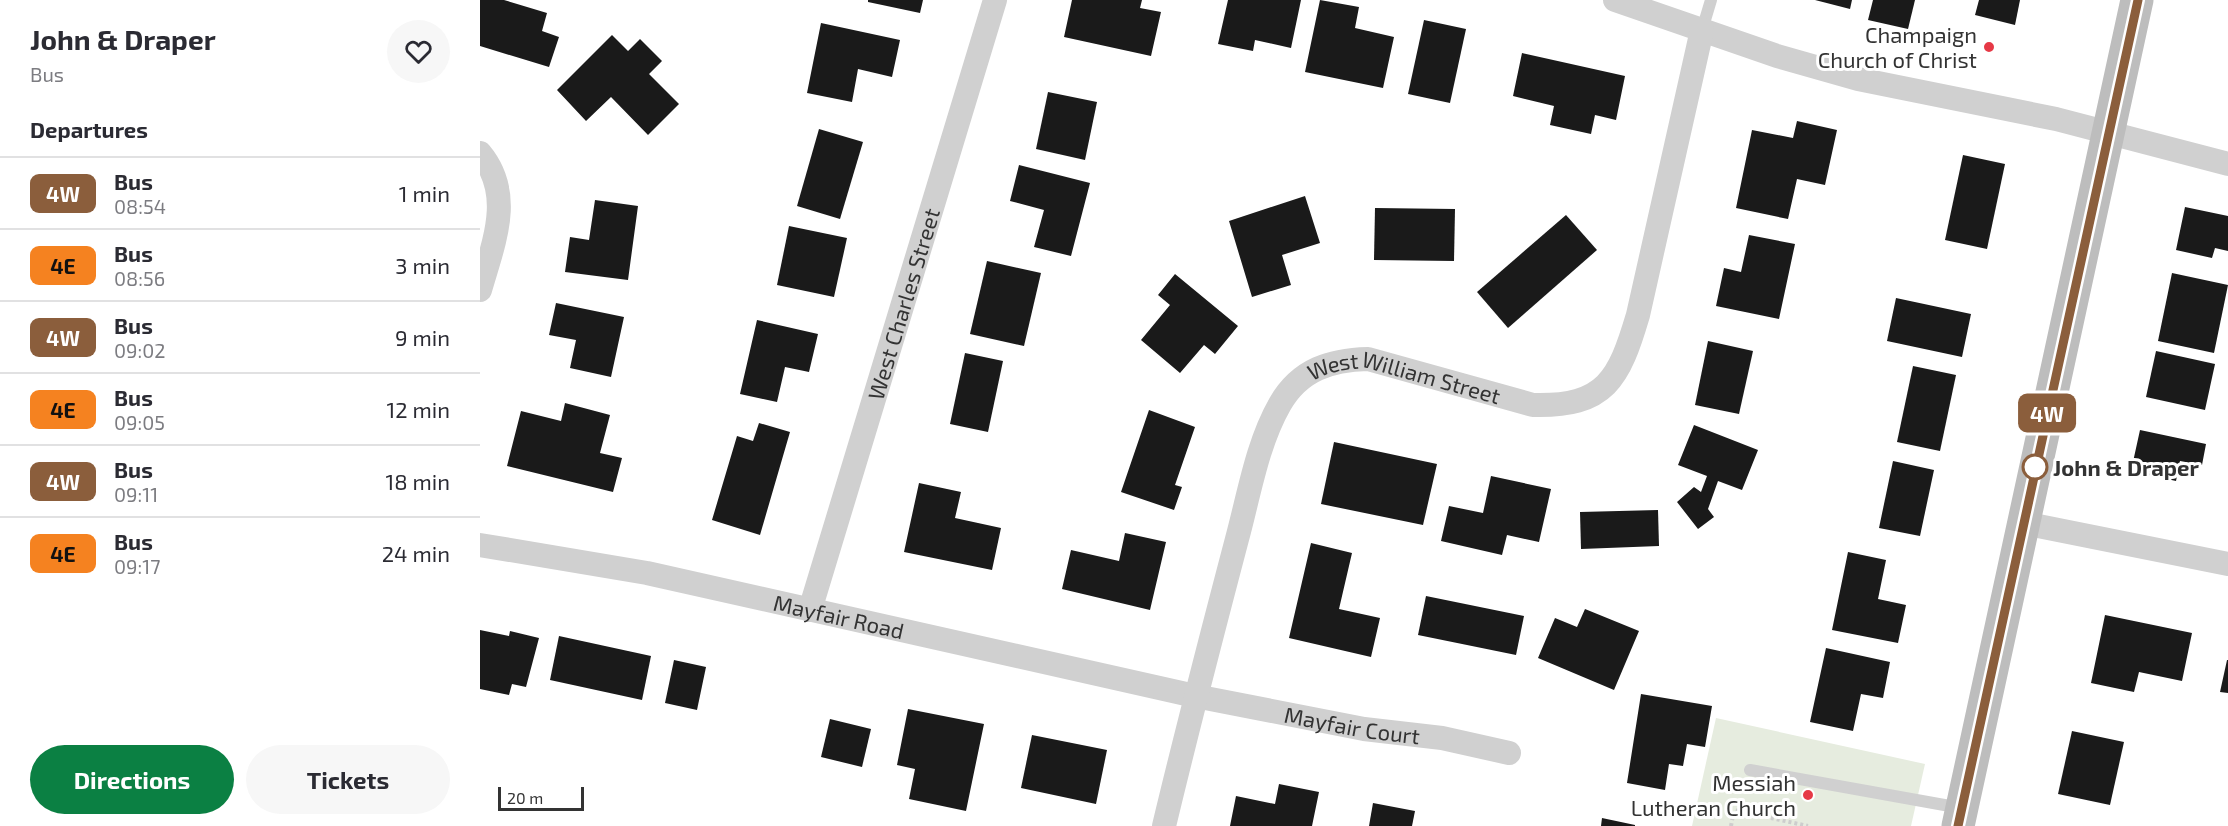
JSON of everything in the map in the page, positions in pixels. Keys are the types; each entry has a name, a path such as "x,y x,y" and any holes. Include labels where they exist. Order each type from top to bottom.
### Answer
{"street":[{"name":"West Charles Street","path":"810,610 995,0"},
{"path":"1960,817 2138,0"},
{"path":"1625,2 1777,56 1858,79 2056,119 2228,164"},
{"name":"West William Street","path":"1164,826 1195,696 1263,446 1280,403 1302,379 1322,365 1340,360 1368,359 1533,405 1561,406 1583,401 1603,389 1618,371 1628,349 1638,315 1702,30"},
{"path":"480,153 492,170 499,191 500,219 480,290"},
{"path":"2023,524 2228,564"},
{"name":"Mayfair Road","path":"480,545 647,573 1195,696"},
{"name":"Mayfair Court","path":"1195,696 1364,729 1442,738 1509,753"}],"lane":[{"path":"1702,30 1711,0"},
{"path":"1750,770 1960,817"}],"path":[{"path":"1731,826 1734,810 1808,826"}],"shaded area":[{"name":"Messiah Lutheran Church","path":"1716,718 1925,764 1911,826 1692,826"}],"building":[{"path":"480,0 504,0 547,13 542,31 559,37 549,67 480,46"},
{"path":"868,0 923,0 920,13 868,2"},
{"path":"1072,0 1142,0 1140,8 1161,12 1151,56 1064,37"},
{"path":"1228,0 1301,0 1291,48 1255,40 1253,51 1218,44"},
{"path":"1320,0 1359,7 1355,28 1394,37 1383,88 1305,72"},
{"path":"1815,0 1852,0 1850,9"},
{"path":"1873,0 1915,0 1908,29 1868,20"},
{"path":"1979,0 2020,0 2015,25 1975,15"},
{"path":"1424,20 1466,29 1450,103 1408,94"},
{"path":"821,23 900,40 892,77 858,69 852,102 807,93"},
{"path":"612,35 628,51 640,39 662,61 649,74 679,104 648,135 611,97 586,121 557,90"},
{"path":"1522,53 1625,76 1616,120 1595,115 1591,134 1550,125 1554,106 1513,96"},
{"path":"1048,92 1097,102 1085,160 1036,149"},
{"path":"1797,121 1837,130 1825,185 1797,179 1788,219 1736,208 1752,130 1793,138"},
{"path":"819,129 863,142 840,219 797,206"},
{"path":"1963,155 2005,164 1987,249 1945,240"},
{"path":"1019,165 1090,183 1071,256 1034,247 1044,210 1010,201"},
{"path":"1305,196 1320,243 1282,255 1291,285 1252,297 1229,221"},
{"path":"595,200 638,206 628,280 565,272 570,237 589,240"},
{"path":"2185,207 2228,216 2228,251 2215,248 2212,258 2176,250"},
{"path":"1375,208 1455,209 1454,261 1374,260"},
{"path":"1566,215 1597,250 1508,328 1477,292"},
{"path":"789,226 847,238 834,297 777,285"},
{"path":"1749,235 1795,244 1779,319 1716,306 1724,268 1741,272"},
{"path":"987,261 1041,273 1024,346 970,334"},
{"path":"2172,273 2228,285 2214,353 2158,341"},
{"path":"1175,274 1238,326 1215,354 1204,345 1180,373 1141,340 1170,305 1158,295"},
{"path":"1896,298 1971,314 1962,357 1887,341"},
{"path":"556,303 624,317 611,377 570,368 576,340 549,335"},
{"path":"757,320 818,334 809,372 785,367 777,402 740,394"},
{"path":"1708,341 1753,351 1739,414 1695,405"},
{"path":"2156,351 2215,364 2205,410 2146,397"},
{"path":"965,353 1003,361 988,432 950,424"},
{"path":"1913,366 1956,375 1940,451 1897,442"},
{"path":"565,403 610,415 600,453 622,458 613,492 507,466 521,411 561,421"},
{"path":"1149,410 1195,427 1175,485 1182,487 1174,510 1121,492"},
{"path":"759,423 790,432 760,535 712,520 737,436 753,441"},
{"path":"1694,425 1758,450 1742,490 1718,481 1708,509 1714,517 1698,529 1677,502 1694,487 1701,492 1707,476 1678,465"},
{"path":"2140,430 2206,444 2202,465 2180,461 2176,481 2131,471"},
{"path":"1334,442 1437,464 1423,525 1321,504"},
{"path":"1893,461 1934,470 1920,536 1879,528"},
{"path":"1491,476 1551,489 1539,542 1507,535 1502,555 1441,541 1449,506 1483,513"},
{"path":"919,483 961,492 955,518 1001,528 992,570 904,552"},
{"path":"1658,510 1659,546 1581,549 1580,512"},
{"path":"1125,533 1166,542 1150,610 1062,589 1071,550 1119,561"},
{"path":"1311,543 1352,553 1339,609 1380,618 1371,657 1289,638"},
{"path":"1848,552 1886,560 1878,599 1906,605 1898,643 1832,630"},
{"path":"1426,596 1524,616 1516,655 1418,635"},
{"path":"1585,609 1639,631 1614,690 1538,658 1555,618 1577,627"},
{"path":"2105,615 2192,633 2182,681 2139,672 2134,692 2091,683"},
{"path":"480,630 509,636 510,631 539,638 526,687 512,684 509,695 480,689"},
{"path":"559,636 651,656 642,700 550,680"},
{"path":"1826,648 1890,662 1883,698 1861,694 1853,731 1810,722"},
{"path":"674,660 706,667 697,710 665,703"},
{"path":"2228,660 2228,693 2220,692"},
{"path":"1641,694 1712,706 1705,747 1687,744 1683,766 1669,764 1665,790 1627,783"},
{"path":"908,709 984,724 966,811 909,799 915,769 897,765"},
{"path":"830,719 871,729 862,767 821,757"},
{"path":"2072,731 2124,742 2110,805 2058,794"},
{"path":"1032,735 1107,750 1096,804 1021,788"},
{"path":"1279,784 1319,792 1312,826 1230,826 1236,796 1275,804"},
{"path":"1373,803 1415,811 1412,826 1369,826"},
{"path":"1602,818 1635,825 1635,826 1601,826"}],"bus line":[{"name":"4W","path":"1958,826 2138,0"}],"place":[{"name":"Champaign Church of Christ","path":"1989,47"},
{"name":"John & Draper","path":"2035,467"},
{"name":"Messiah Lutheran Church","path":"1808,795"}]}
